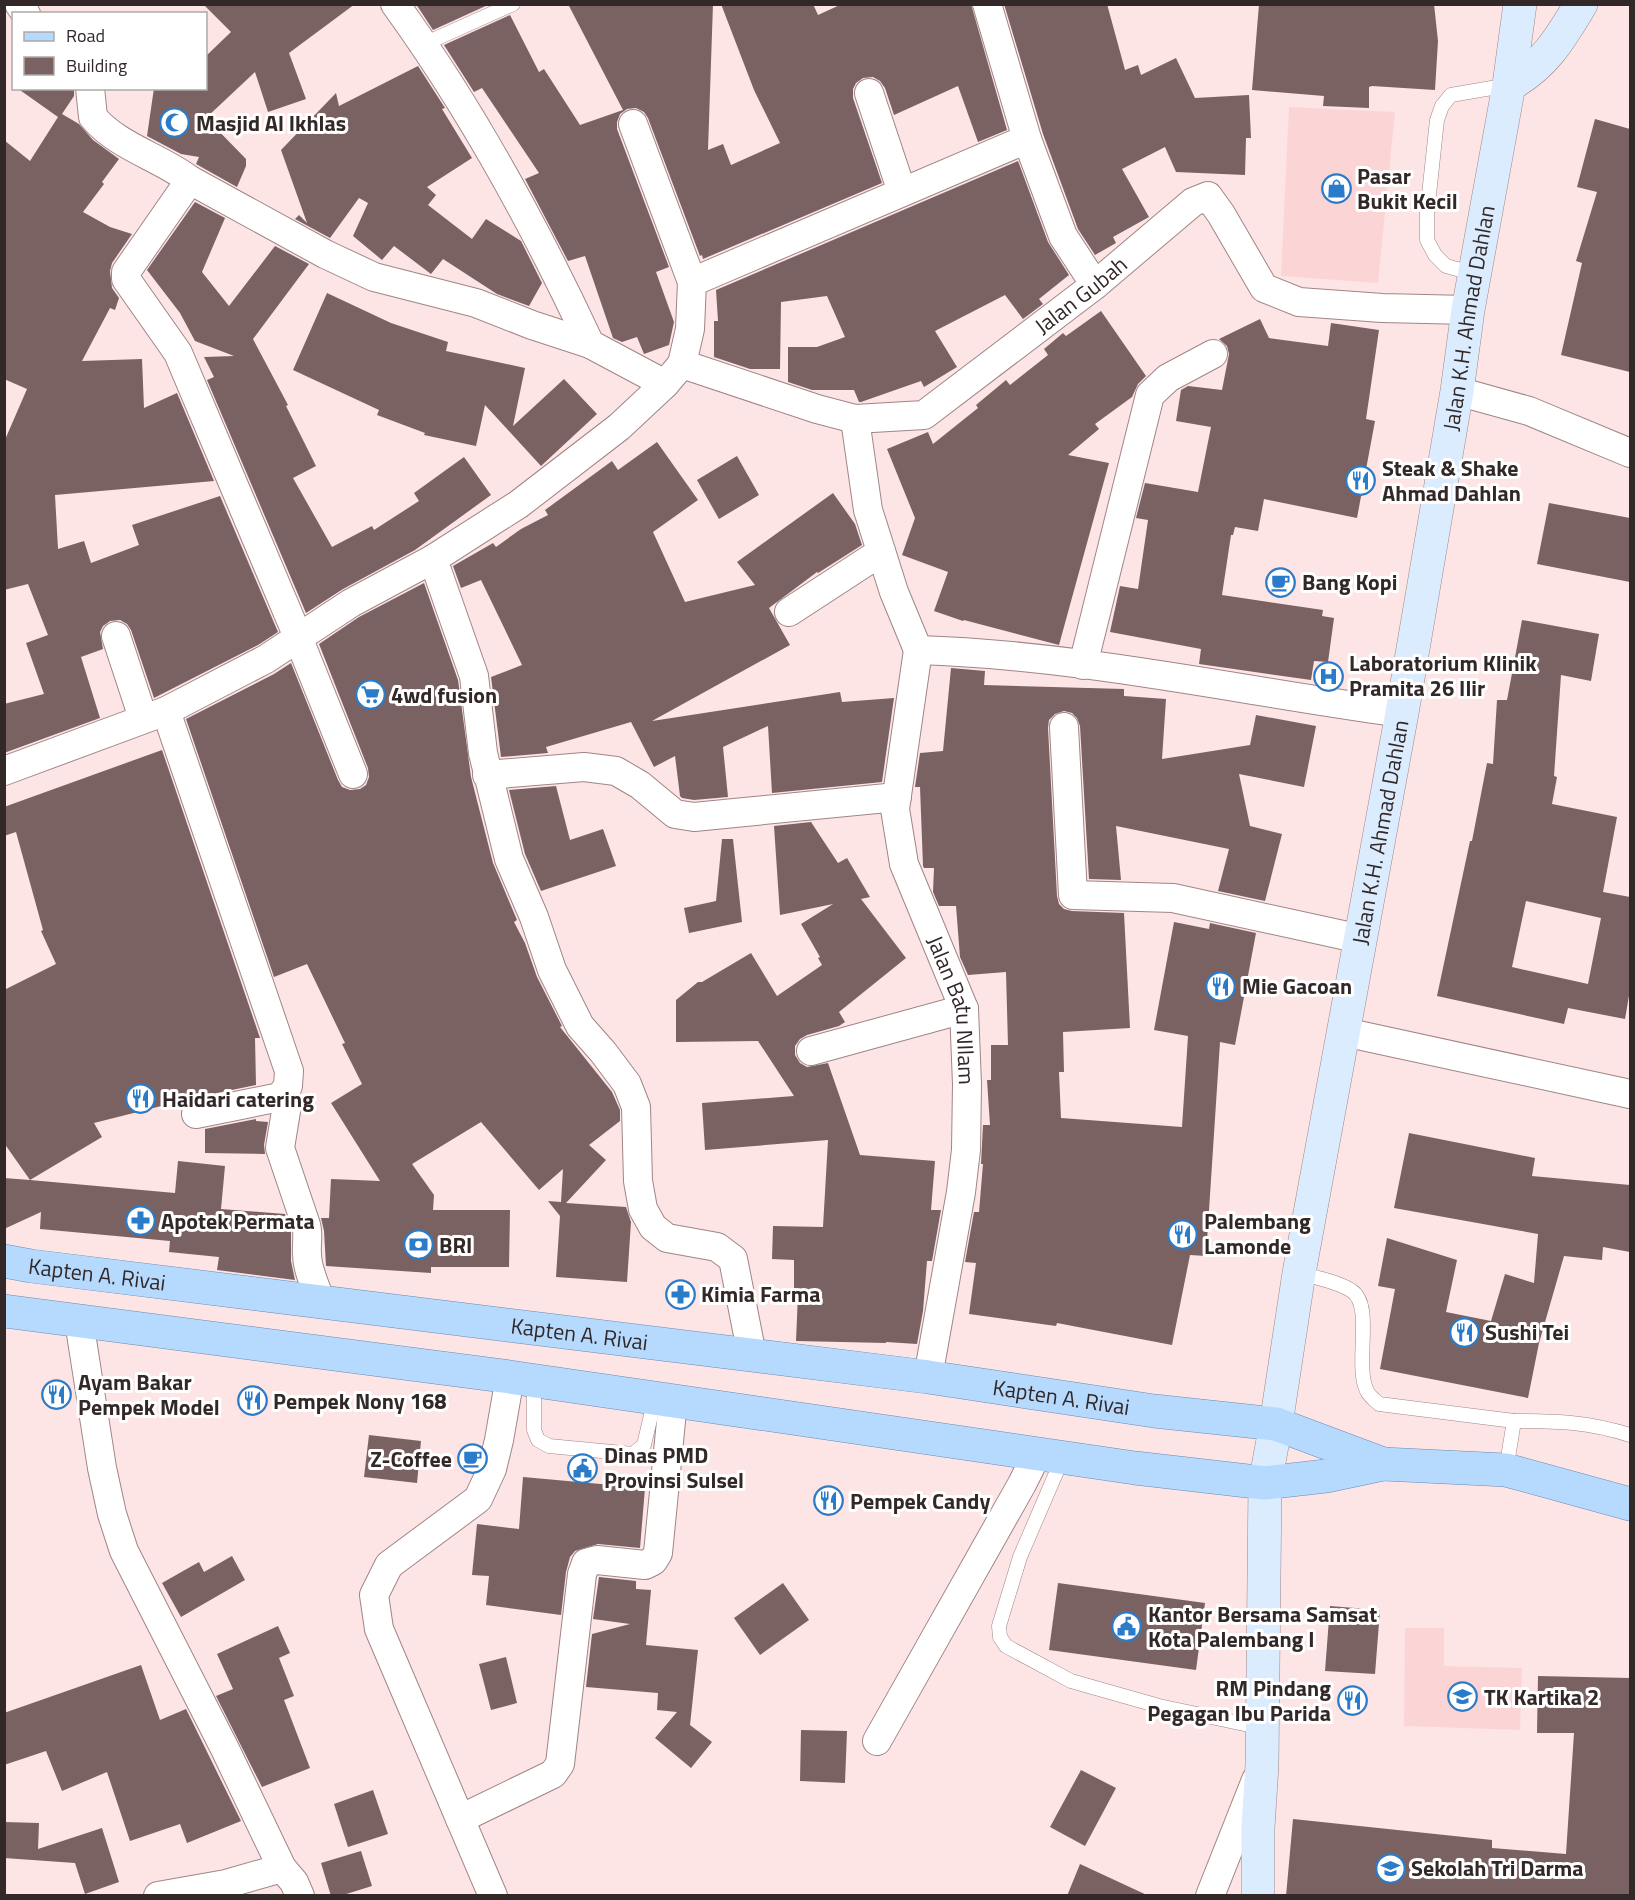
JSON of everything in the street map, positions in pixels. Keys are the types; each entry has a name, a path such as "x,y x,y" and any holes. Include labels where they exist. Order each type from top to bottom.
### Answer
{"main road":[{"name":"Jalan K.H. Ahmad Dahlan","path":"1258,1896 1258,1828 1263,1728 1265,1483 1299,1273 1402,713 1457,391 1468,310 1509,85 1520,4"},
{"path":"1509,85 1528,75 1543,61 1581,4"},
{"name":"Kapten A. Rivai","path":"4,1261 928,1377 1154,1411 1276,1424 1383,1464"},
{"path":"4,1311 522,1379 1135,1468 1265,1483 1326,1476 1383,1464 1506,1470 1630,1504"}],"street":[{"path":"395,4 423,44 502,171 560,279 590,344"},
{"path":"987,4 1027,139 1063,236 1095,285"},
{"name":"Jalan Gubah","path":"90,90 92,113 96,121 138,150 325,254 374,277 476,303 673,374 855,419 924,415 1095,285 1193,202 1208,196 1264,288 1299,302 1382,308 1468,310"},
{"path":"869,93 902,192"},
{"path":"4,771 154,715 266,658 351,603 433,559 519,504 619,427 673,374 690,329 692,282 633,124"},
{"path":"692,282 1027,139"},
{"path":"190,180 126,272 126,279 178,353 353,774"},
{"path":"1083,665 1150,395 1168,378 1213,354"},
{"path":"1457,391 1529,411 1630,453"},
{"path":"855,419 868,510 894,592 918,650 969,652 1083,665 1402,713"},
{"path":"789,612 881,552"},
{"path":"433,559 474,676 487,775 509,859 534,917 552,970 580,1026 627,1084 636,1107 638,1181 643,1209 653,1227 667,1238 717,1247 733,1259 752,1355"},
{"path":"116,636 154,715 289,1071 288,1086 280,1097 196,1114"},
{"name":"Jalan Batu NIlam","path":"918,650 895,809 904,864 964,1009 967,1084 966,1150 961,1192 928,1377"},
{"path":"1064,727 1073,895 1173,898 1360,939"},
{"path":"487,775 584,767 616,771 640,786 675,814 694,817 897,796"},
{"path":"811,1051 964,1009"},
{"path":"1344,1032 1630,1094"},
{"path":"280,1097 286,1111 280,1148 309,1234 307,1255 321,1302"},
{"path":"78,1321 102,1468 112,1514 124,1551 225,1749 282,1868 294,1882 300,1896"},
{"path":"493,1896 379,1629 374,1596 389,1565 478,1498 492,1469 499,1440 522,1379"},
{"path":"460,1819 553,1774 560,1764 582,1574 586,1563 597,1560 645,1565 653,1561 658,1553 664,1400"},
{"path":"877,1741 1022,1484 1050,1455"},
{"path":"1210,1896 1262,1765"},
{"path":"158,1896 226,1884 282,1868"}],"lane":[{"path":"423,44 513,4"},
{"path":"1475,274 1446,266 1435,255 1427,240 1427,213 1437,120 1442,106 1451,95 1509,85"},
{"path":"1299,1273 1344,1287 1353,1291 1359,1298 1362,1308 1361,1371 1367,1392 1379,1404 1514,1421 1600,1425 1630,1435"},
{"path":"522,1379 538,1440 549,1446 633,1454 644,1444 664,1400"},
{"path":"1506,1470 1514,1421"},
{"path":"1050,1455 999,1626 1000,1637 1006,1646 1071,1681 1159,1706 1263,1728"}],"shaded area":[{"name":"Pasar Bukit Kecil","path":"1289,107 1395,112 1378,283 1281,276"},
{"name":"TK Kartika 2","path":"1405,1628 1444,1628 1444,1666 1522,1668 1520,1730 1404,1726"}],"building":[{"path":"203,4 355,4 289,53 306,99 268,112 255,72 206,118 246,159 246,166 237,187 196,164 199,157 181,154 147,136 154,90 207,90 207,55 231,32"},
{"path":"416,4 490,4 433,30"},
{"path":"568,4 713,4 708,150 723,144 731,165 780,143 754,90 721,4 813,4 818,15 842,4 971,4 1007,130 978,142 958,86 894,115 885,88 880,81 873,77 863,78 856,83 853,89 853,98 882,183 703,259 648,118 644,112 636,108 627,109 620,114 617,129 669,267 656,272 674,322 669,345 644,354 637,337 622,342 613,338 585,256 568,261 525,179 539,173 482,88 474,92 444,45 510,15 539,72 544,69 580,125 623,110"},
{"path":"1004,4 1107,4 1125,70 1138,65 1141,75 1176,58 1195,98 1249,95 1251,138 1246,138 1245,175 1176,172 1165,147 1122,169 1149,217 1113,237 1116,243 1095,255 1078,229 1043,134"},
{"path":"1259,4 1434,4 1438,41 1435,90 1372,86 1369,87 1369,108 1323,106 1324,96 1252,90"},
{"path":"418,66 445,108 442,109 472,158 427,187 436,195 428,205 472,239 486,219 521,241 542,283 529,306 497,294 443,259 431,274 394,246 382,260 353,236 368,203 359,198 330,238 295,219 299,215 307,223 281,150 336,93 339,106"},
{"path":"20,90 74,90 74,96 62,114 79,124 93,140 119,159 83,212 110,227 132,234 112,263 110,271 112,288 119,298 115,310 110,308 82,361 142,359 144,408 177,393 214,481 55,495 58,549 84,541 91,563 139,545 132,525 220,496 278,632 258,645 154,698 131,630 120,620 110,621 103,626 100,632 103,649 81,657 100,718 4,753 4,704 44,694 26,643 48,635 28,584 4,590 4,442 27,389 4,379 4,140 30,161 58,117"},
{"path":"1595,119 1630,129 1630,372 1561,355 1582,263 1576,261 1597,192 1577,187"},
{"path":"1018,161 1048,242 1069,275 1039,299 1043,304 1023,319 1005,295 935,331 957,367 924,387 921,381 861,402 854,390 812,390 788,382 788,347 817,347 845,337 827,296 781,302 780,369 750,369 714,357 714,321 718,321 716,290"},
{"path":"195,202 225,218 202,272 229,306 275,246 309,264 253,339 288,405 286,406 316,466 293,478 332,547 372,526 374,530 419,501 414,493 464,457 491,495 415,550 343,589 306,613 207,380 214,377 204,357 234,356 195,341 180,313 147,270"},
{"path":"327,293 391,323 448,342 446,351 525,368 513,426 564,379 597,414 541,466 485,405 476,446 424,435 425,433 377,415 379,410 293,370"},
{"path":"1101,311 1146,376 1138,384 1132,397 1095,424 1099,429 1068,455 1109,463 1059,645 963,621 934,611 948,572 902,555 915,518 887,449 928,432 933,444 978,408 976,405 1006,380 1010,385 1048,355 1044,349 1063,333 1066,336"},
{"path":"1260,319 1269,338 1328,346 1331,323 1379,330 1366,419 1375,421 1357,518 1264,499 1258,531 1235,527 1231,535 1222,595 1323,610 1322,616 1334,618 1328,662 1314,661 1311,680 1199,664 1201,649 1110,632 1120,586 1138,589 1148,520 1136,518 1145,483 1198,492 1211,427 1176,421 1181,390 1188,386 1222,390 1229,354 1227,346 1219,339"},
{"path":"657,442 698,500 653,532 685,602 755,585 737,562 833,493 855,524 862,545 817,572 769,608 790,645 652,721 840,692 842,702 894,698 882,782 772,793 768,726 723,747 728,797 694,800 682,798 675,756 654,767 631,722 546,747 548,753 501,757 491,677 522,665 481,580 461,588 453,566 493,543 496,547 521,529 548,515 545,510 612,461 618,470"},
{"path":"737,456 759,495 719,519 697,480"},
{"path":"1549,503 1630,518 1630,582 1537,564"},
{"path":"424,583 458,680 471,777 493,863 517,920 514,922 525,943 537,977 562,1026 560,1027 612,1092 620,1110 620,1121 589,1145 606,1160 566,1203 626,1207 631,1222 627,1282 556,1277 560,1216 548,1201 561,1202 563,1169 539,1190 481,1122 412,1164 434,1195 433,1210 510,1210 509,1267 431,1267 431,1273 326,1266 321,1218 329,1218 331,1179 380,1181 331,1103 362,1084 307,964 274,977 186,719 291,663 338,780 342,787 350,790 360,789 366,785 369,777 368,768 319,644 359,617"},
{"path":"1522,620 1599,634 1591,681 1561,675 1554,776 1557,777 1552,804 1617,817 1603,892 1630,897 1630,990 1625,1019 1568,1008 1564,1024 1437,996 1487,763 1493,764 1497,700 1507,700","holes":["1526,901 1601,918 1588,984 1512,967"]},
{"path":"951,668 985,671 984,685 1124,689 1124,696 1166,699 1162,759 1250,745 1256,715 1316,726 1304,787 1239,774 1250,826 1282,834 1265,901 1218,891 1229,849 1116,826 1121,880 1089,879 1080,726 1072,713 1064,711 1055,714 1049,720 1059,904 1064,909 1072,911 1124,913 1130,1028 1063,1032 1064,1072 1059,1072 1061,1118 1182,1127 1188,1036 1154,1030 1174,922 1209,929 1210,923 1256,933 1235,1045 1220,1042 1206,1256 1190,1255 1172,1345 1057,1323 1056,1326 969,1314 976,1263 965,1262 974,1212 979,1212 983,1125 990,1125 987,1080 991,1080 991,1045 1008,1045 1006,972 968,975 960,957 956,906 939,906 933,892 934,868 923,866 920,787 915,787 920,753 943,751"},
{"path":"162,750 260,1038 255,1038 256,1085 94,1123 102,1137 30,1180 4,1143 4,990 56,964 41,931 43,930 16,832 4,836 4,807"},
{"path":"556,786 570,840 603,829 616,866 541,891 525,854 509,790"},
{"path":"811,822 838,863 847,858 870,897 861,899 906,958 839,1012 845,1022 800,1039 795,1046 795,1055 800,1063 807,1067 828,1063 860,1155 935,1161 931,1210 941,1210 932,1261 927,1261 923,1311 917,1344 796,1341 798,1294 794,1294 794,1260 772,1259 773,1226 823,1227 828,1140 705,1150 702,1103 794,1096 758,1041 676,1042 676,1000 698,982 702,982 751,953 777,996 822,965 818,958 820,957 801,924 833,904 780,915 774,826"},
{"path":"722,839 733,839 742,922 689,933 684,908 716,901"},
{"path":"256,1119 256,1121 268,1122 264,1145 265,1154 205,1153 205,1129"},
{"path":"1409,1133 1535,1158 1532,1176 1630,1185 1630,1252 1603,1247 1602,1260 1564,1256 1539,1343 1528,1398 1380,1369 1395,1289 1378,1286 1387,1238 1457,1260 1446,1312 1491,1321 1505,1274 1534,1283 1538,1234 1394,1208"},
{"path":"178,1161 225,1166 221,1209 285,1214 291,1232 291,1261 295,1280 217,1270 219,1257 169,1252 170,1241 40,1229 41,1212 4,1229 4,1178 175,1193"},
{"path":"369,1435 421,1441 417,1483 364,1477"},
{"path":"523,1477 645,1488 640,1548 598,1544 575,1551 570,1557 566,1572 561,1615 486,1605 489,1576 472,1575 477,1524 519,1529"},
{"path":"232,1556 245,1580 181,1617 162,1583 199,1562 204,1572"},
{"path":"599,1577 636,1581 636,1589 651,1590 646,1645 698,1650 690,1725 712,1742 691,1768 655,1738 677,1712 657,1710 658,1693 586,1687 592,1634 630,1624 593,1619"},
{"path":"783,1583 809,1620 760,1655 734,1618"},
{"name":"Kantor Bersama Samsat Kota Palembang I","path":"1058,1583 1205,1603 1196,1670 1049,1650"},
{"path":"1330,1606 1380,1610 1375,1674 1325,1671"},
{"path":"278,1626 290,1653 279,1658 294,1696 284,1700 310,1768 262,1787 216,1696 233,1689 217,1654"},
{"path":"506,1657 517,1703 491,1710 479,1664"},
{"path":"141,1665 160,1720 186,1709 241,1821 187,1843 180,1824 130,1841 107,1772 62,1791 46,1751 4,1765 4,1713"},
{"path":"1538,1676 1630,1678 1630,1896 1286,1896 1293,1819 1492,1840 1492,1848 1566,1854 1574,1733 1537,1733"},
{"path":"801,1730 847,1731 845,1783 800,1781"},
{"path":"1081,1770 1116,1788 1085,1846 1050,1827"},
{"path":"373,1790 388,1834 348,1847 334,1804"},
{"path":"4,1822 39,1823 38,1849 102,1828 119,1882 85,1894 75,1863 4,1858"},
{"path":"361,1851 372,1886 340,1896 331,1896 321,1863"},
{"path":"1080,1864 1149,1896 1067,1896"}],"place":[{"name":"Masjid Al Ikhlas","path":"175,123"},
{"name":"Pasar Bukit Kecil","path":"1336,189"},
{"name":"Steak & Shake Ahmad Dahlan","path":"1361,481"},
{"name":"Bang Kopi","path":"1281,582"},
{"name":"Laboratorium Klinik Pramita 26 Ilir","path":"1328,676"},
{"name":"4wd fusion","path":"370,695"},
{"name":"Mie Gacoan","path":"1221,986"},
{"name":"Haidari catering","path":"141,1099"},
{"name":"Apotek Permata","path":"140,1221"},
{"name":"Palembang Lamonde","path":"1183,1234"},
{"name":"BRI","path":"418,1245"},
{"name":"Kimia Farma","path":"680,1294"},
{"name":"Sushi Tei","path":"1464,1332"},
{"name":"Ayam Bakar Pempek Model","path":"57,1395"},
{"name":"Pempek Nony 168","path":"252,1401"},
{"name":"Z-Coffee","path":"473,1459"},
{"name":"Dinas PMD Provinsi Sulsel","path":"583,1468"},
{"name":"Pempek Candy","path":"829,1501"},
{"name":"Kantor Bersama Samsat Kota Palembang I","path":"1127,1627"},
{"name":"TK Kartika 2","path":"1463,1697"},
{"name":"RM Pindang Pegagan Ibu Parida","path":"1352,1701"},
{"name":"Sekolah Tri Darma","path":"1390,1868"}]}
